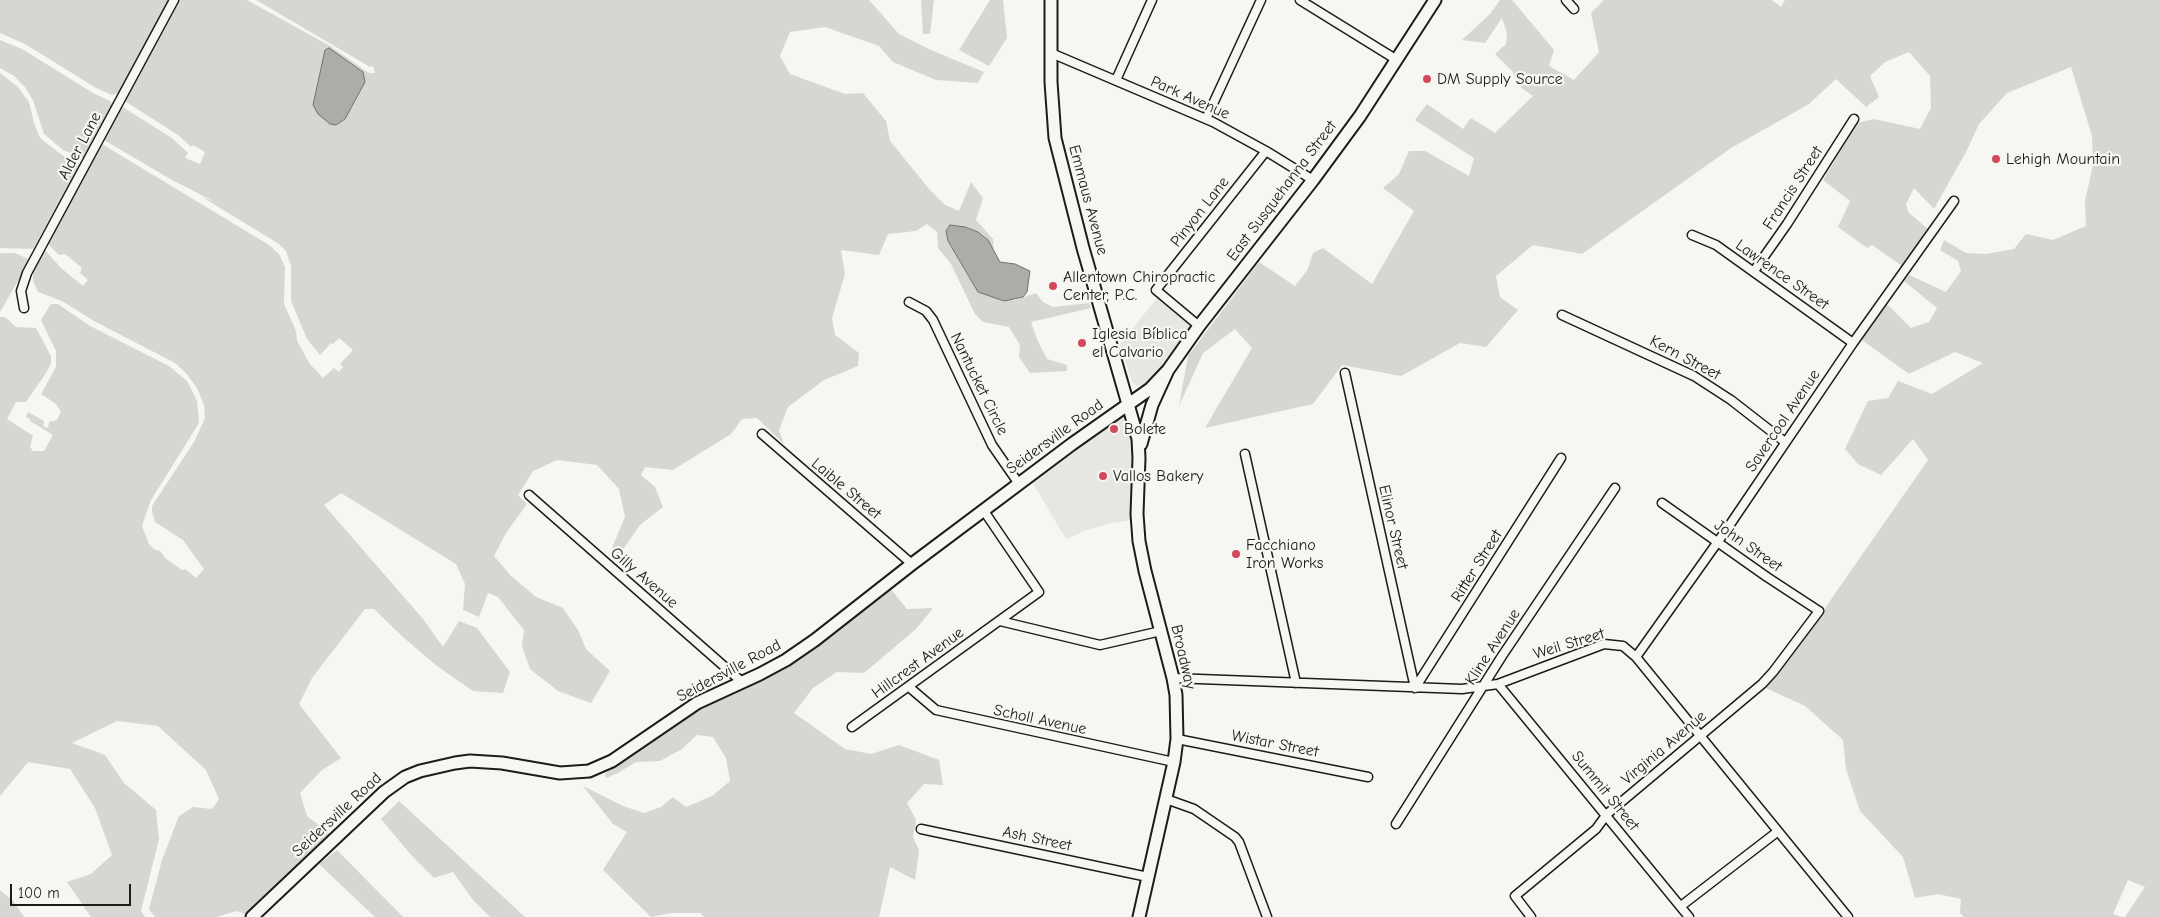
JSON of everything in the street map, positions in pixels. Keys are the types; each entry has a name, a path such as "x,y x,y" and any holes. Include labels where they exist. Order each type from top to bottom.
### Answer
{"main road":[{"name":"Emmaus Avenue","path":"1051,0 1052,110 1060,160 1128,404"},
{"name":"East Susquehanna Street","path":"1139,458 1146,423 1168,370 1199,326 1313,180 1397,60 1434,0"},
{"name":"Seidersville Road","path":"252,917 384,792 404,777 420,771 470,762 502,763 560,773 589,771 612,761 697,703 778,665 809,645 912,564 1150,388 1168,370"},
{"name":"Broadway","path":"1128,404 1138,438 1139,458 1136,488 1139,541 1173,678 1177,717 1174,762 1139,917"}],"street":[{"name":"Alder Lane","path":"24,308 21,291 27,273 174,0"},
{"path":"1116,80 1152,0"},
{"path":"1206,119 1261,0"},
{"path":"1300,0 1397,60"},
{"path":"1566,0 1574,8"},
{"name":"Park Avenue","path":"1051,53 1206,119 1266,151 1313,180"},
{"name":"Francis Street","path":"1754,271 1787,224 1854,119"},
{"name":"Pinyon Lane","path":"1199,326 1156,290 1266,151"},
{"name":"Savercool Avenue","path":"1636,658 1954,200"},
{"name":"Lawrence Street","path":"1692,234 1716,245 1853,343"},
{"name":"Nantucket Circle","path":"909,302 926,311 933,320 992,445 1019,484"},
{"name":"Kern Street","path":"1562,315 1694,376 1731,400 1785,442"},
{"name":"Elinor Street","path":"1345,373 1415,688"},
{"name":"Laible Street","path":"762,434 912,564"},
{"path":"1245,454 1296,683"},
{"name":"Ritter Street","path":"1415,688 1447,641 1561,458"},
{"name":"Kline Avenue","path":"1396,824 1483,687 1616,488"},
{"name":"Gilly Avenue","path":"529,495 742,682"},
{"name":"John Street","path":"1662,502 1819,611"},
{"name":"Hillcrest Avenue","path":"852,728 1039,592 984,510"},
{"name":"Virginia Avenue","path":"1531,917 1516,896 1596,829 1606,814 1699,737 1773,672 1819,611"},
{"path":"1000,621 1100,645 1161,631"},
{"name":"Weil Street","path":"1173,678 1462,690 1498,684 1604,644 1623,646 1636,658 1848,917"},
{"name":"Summit Street","path":"1498,684 1689,917"},
{"name":"Scholl Avenue","path":"909,687 936,710 1174,762"},
{"name":"Wistar Street","path":"1177,738 1368,776"},
{"path":"1166,799 1194,809 1239,842 1267,917"},
{"name":"Ash Street","path":"921,829 1148,877"},
{"path":"1681,906 1777,832"}],"shaded area":[{"path":"0,0 169,0 119,93 112,95 96,88 25,44 0,33"},
{"path":"178,0 247,0 330,46 369,73 375,73 373,66 370,67 256,0 869,0 899,34 931,50 984,72 978,83 936,80 893,62 879,46 825,27 790,32 780,56 790,74 845,94 863,93 886,121 890,141 930,190 945,205 959,211 971,182 983,198 976,220 993,239 994,251 988,240 946,231 948,241 978,292 1015,300 1036,293 1043,302 1053,307 1089,303 1091,308 1031,322 1047,359 1067,365 1067,371 1030,373 1019,357 1020,345 1009,327 983,322 975,314 951,264 938,248 937,232 927,224 916,231 888,234 879,255 841,250 845,274 832,318 835,335 859,353 858,366 824,380 788,407 779,430 784,444 757,418 742,419 731,434 673,470 645,467 641,475 655,487 663,507 640,525 619,555 612,548 625,517 619,489 597,465 557,460 533,471 518,495 527,504 506,533 494,556 511,576 536,597 563,608 578,630 586,649 610,671 591,703 558,691 530,669 522,646 524,630 498,597 488,593 479,617 463,610 465,584 456,564 341,493 324,505 423,619 443,647 459,621 477,628 510,672 503,693 473,691 437,666 374,609 365,609 312,678 299,704 341,758 322,770 300,793 307,816 331,835 248,915 237,911 216,917 155,917 149,909 162,860 179,816 193,807 212,809 219,799 206,770 158,726 117,721 72,743 105,755 124,783 156,810 159,839 141,911 145,917 91,917 67,882 91,874 112,855 95,808 70,769 28,762 0,796 0,317 5,317 16,327 36,328 51,356 51,363 46,373 26,402 16,402 7,419 33,436 30,447 33,451 44,451 53,435 30,421 26,417 28,412 44,421 43,426 48,428 49,422 57,420 61,412 56,404 41,394 56,367 56,351 41,320 51,304 58,304 90,326 169,366 187,381 197,401 199,423 151,500 142,526 149,544 155,550 160,551 165,558 182,570 185,569 196,578 204,569 183,540 155,522 152,506 194,442 205,418 204,405 197,388 186,373 175,363 94,321 62,301 38,292 33,280 33,272 44,249 62,269 83,286 88,280 80,273 82,268 65,254 59,255 48,244 102,144 269,245 279,254 285,267 284,304 296,331 297,341 310,364 323,378 334,368 339,372 343,367 340,364 353,350 339,338 333,344 331,343 320,355 307,339 291,301 291,266 286,251 279,244 202,197 215,202 172,180 104,140 121,106 172,138 188,153 185,158 200,164 205,152 193,145 191,147 178,135 123,100"},
{"path":"921,0 934,0 930,34 923,34"},
{"path":"990,0 1003,0 1007,38 989,66 959,50"},
{"path":"1500,0 1512,0 1554,50 1549,66 1574,80 1599,52 1591,13 1604,0 1772,0 1781,7 1785,0 2159,0 2159,917 2125,917 2145,887 2128,880 2113,914 2122,917 1964,917 1960,913 1961,899 1938,894 1915,898 1903,857 1860,811 1846,769 1843,740 1805,706 1766,688 1809,631 1928,460 1913,439 1881,475 1858,464 1845,449 1868,401 1888,398 1898,381 1932,394 1983,363 1955,352 1909,374 1862,340 1887,304 1911,328 1929,322 1937,308 1904,281 1909,275 1946,292 1961,271 1958,261 1940,250 1944,240 1966,253 1986,254 2014,249 2026,234 2053,240 2086,226 2085,201 2093,165 2092,136 2071,67 2007,93 1979,124 1966,152 1934,209 1914,188 1906,204 1908,212 1929,230 1902,266 1872,245 1867,248 1838,227 1850,201 1823,180 1857,123 1874,119 1920,129 1931,108 1930,76 1909,52 1885,62 1870,76 1879,97 1866,107 1836,79 1809,104 1731,148 1582,254 1533,245 1496,276 1500,297 1518,310 1486,347 1460,343 1401,376 1342,365 1313,404 1205,428 1252,348 1235,329 1203,353 1179,406 1188,356 1259,262 1295,286 1308,269 1313,253 1323,248 1372,284 1414,211 1383,188 1399,174 1409,151 1425,151 1469,176 1474,158 1415,120 1427,104 1463,129 1471,118 1495,133 1533,96 1516,84 1513,72 1495,54 1506,44 1507,33 1502,18 1485,43 1462,40 1490,14"},
{"path":"0,40 22,49 93,93 110,101 112,104 83,158 63,150 44,134 33,100 25,87 14,76 0,68"},
{"path":"329,48 363,72 365,82 345,119 336,125 330,124 318,114 313,105 325,50"},
{"path":"0,73 17,86 29,102 40,138 62,155 80,164 33,249 0,248"},
{"path":"950,225 965,227 978,232 988,240 1000,262 1015,264 1030,271 1027,292 1023,297 1004,301 978,292 948,241 946,231"},
{"path":"0,253 15,253 30,260 0,312"},
{"path":"1158,297 1192,327 1152,380 1146,386 1136,386 1131,380 1120,344"},
{"path":"1122,413 1128,420 1134,441 1133,520 1112,523 1084,531 1066,539 1032,482"},
{"path":"890,588 907,609 933,608 916,629 864,673 837,672 813,688 794,713 845,749 871,754 899,745 939,760 943,785 924,784 907,803 916,820 913,837 919,850 915,880 890,867 879,917 704,917 700,913 671,913 651,917 603,870 627,832 613,824 583,786 623,806 644,813 661,807 673,797 686,807 712,796 730,781 726,758 713,737 697,735 682,749 660,761 636,762 606,778 605,774 697,708 782,669"},
{"path":"399,801 525,917 490,917 473,900 453,872 434,878 412,856 381,819"},
{"path":"337,850 403,917 375,917 319,864"},
{"path":"0,890 13,901 24,917 0,917"}],"place":[{"name":"DM Supply Source","path":"1427,79"},
{"name":"Lehigh Mountain","path":"1996,159"},
{"name":"Allentown Chiropractic Center, P.C.","path":"1053,286"},
{"name":"Iglesia Bíblica el Calvario","path":"1082,343"},
{"name":"Bolete","path":"1114,429"},
{"name":"Vallos Bakery","path":"1103,476"},
{"name":"Facchiano Iron Works","path":"1236,554"}]}
